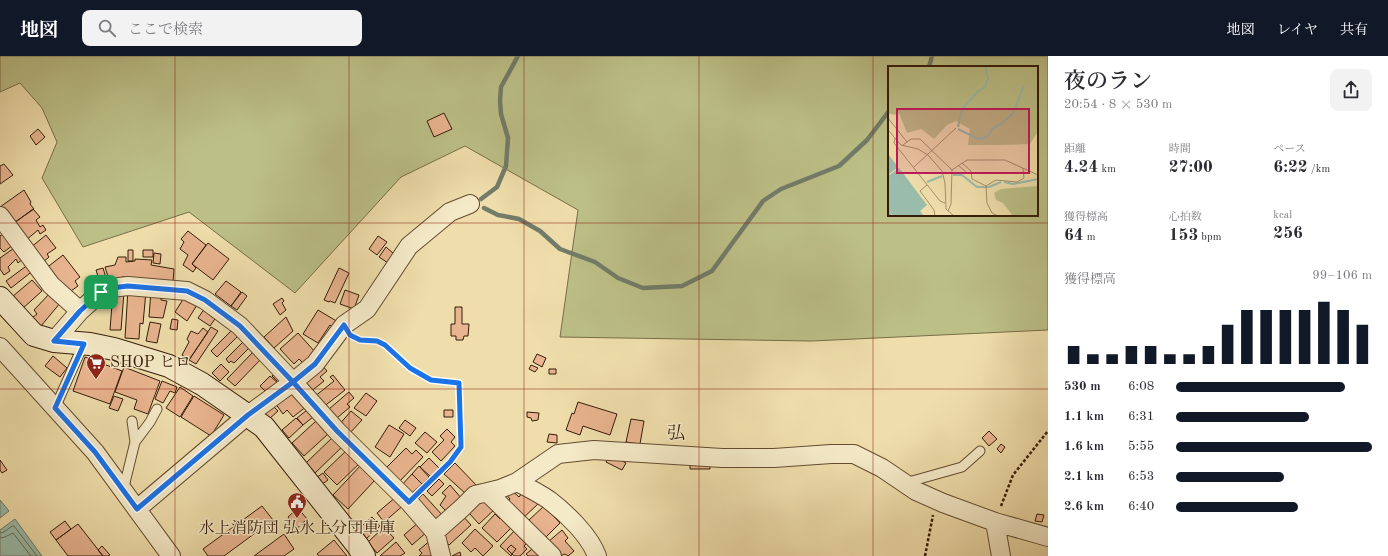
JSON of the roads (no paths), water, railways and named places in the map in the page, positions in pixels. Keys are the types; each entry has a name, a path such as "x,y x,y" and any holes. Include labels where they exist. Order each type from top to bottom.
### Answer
{"main road":[{"path":"0,298 34,334 54,341 114,349 169,366 202,384 248,415 264,427 358,546 364,556"}],"street":[{"path":"137,509 248,415 315,364 344,325 367,309 409,246 450,212 470,204"},
{"path":"0,216 52,285 80,311"},
{"path":"54,341 80,311 101,292 111,288 128,286 187,291 205,300 240,326 337,431 409,502 435,532 441,556"},
{"path":"0,347 95,452 171,556"},
{"path":"435,532 475,495 500,489 516,482 558,454 594,450 722,458 774,458 854,454 882,468 916,491 995,522 1048,537"},
{"path":"516,482 549,500 591,543 597,556"},
{"path":"488,492 552,556"},
{"path":"995,522 1001,556"}],"lane":[{"path":"55,408 84,344"},
{"path":"135,442 150,422 156,409"},
{"path":"123,491 135,442 132,421"},
{"path":"904,483 962,467 980,451"}],"water":[{"path":"0,500 9,511 0,518"},
{"path":"15,519 42,556 0,556 0,530"}],"waterway":[{"path":"481,199 497,187 506,166 508,138 501,114 501,87 518,56"},
{"path":"929,66 932,56"},
{"path":"484,208 498,215 519,219 540,231 560,249 595,262 618,278 643,288 682,286 712,271 763,201 781,189 839,166 867,140 888,112"}],"place":[{"name":"SHOP ヒロ","path":"96,380"},
{"name":"水上消防団 弘水上分団車庫","path":"297,519"}],"district":[{"name":"弘","path":"676,434"}]}
